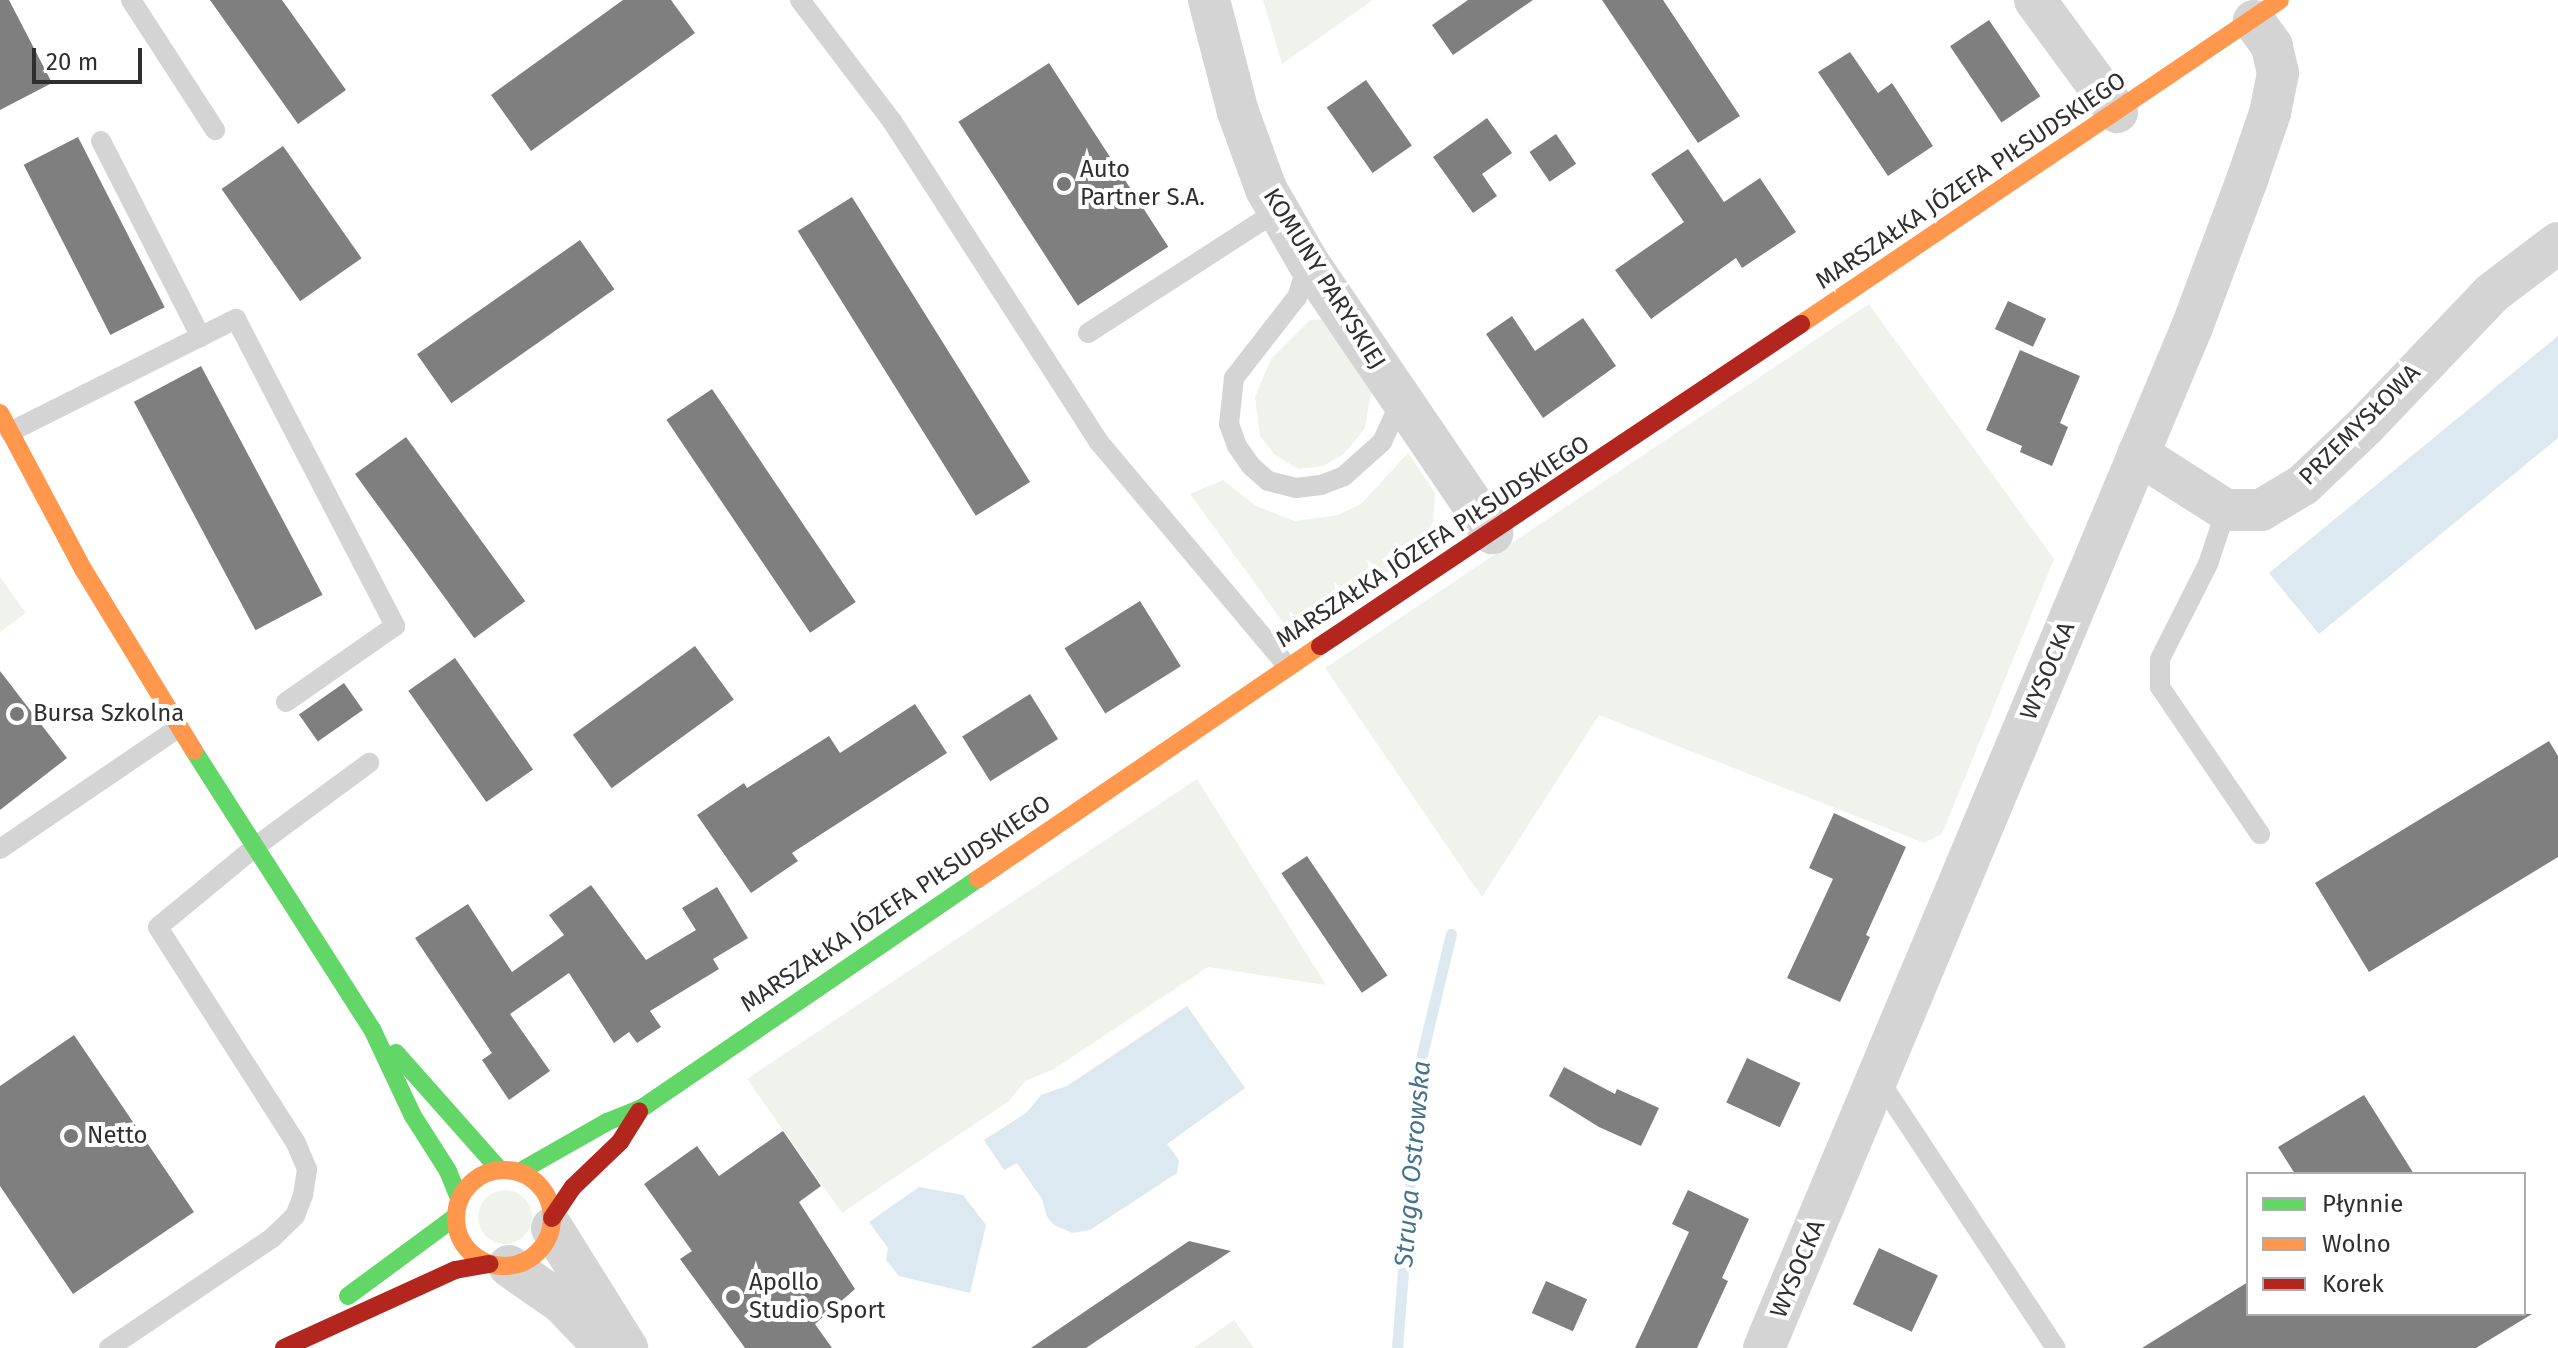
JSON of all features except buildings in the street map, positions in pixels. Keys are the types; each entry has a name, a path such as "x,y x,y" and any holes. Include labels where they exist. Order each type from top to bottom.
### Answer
{"street":[{"name":"KOMUNY PARYSKIEJ","path":"1209,0 1244,133 1279,210 1308,262 1492,533"},
{"path":"2035,0 2117,112"},
{"name":"MARSZAŁKA JÓZEFA PIŁSUDSKIEGO","path":"642,1108 1288,667 1492,533 2267,10"},
{"name":"WYSOCKA","path":"1764,1348 1879,1080 2192,327 2270,113 2278,73 2267,10"},
{"name":"PRZEMYSŁOWA","path":"2226,510 2261,510 2303,485 2365,426 2492,293 2558,243"},
{"path":"0,413 11,450 178,728 372,1029 413,1116 448,1171 459,1198"},
{"path":"2138,454 2226,510"},
{"path":"372,1029 431,1088 499,1169"},
{"path":"519,1172 597,1127 642,1108"},
{"path":"282,1348 455,1270 499,1265 536,1254 573,1187 620,1142 642,1108"},
{"path":"605,1348 562,1303 465,1246 455,1217 459,1198 479,1176 499,1169 519,1172 543,1189 552,1223 627,1348"},
{"path":"282,1348 455,1217"}],"lane":[{"path":"131,0 215,130"},
{"path":"800,0 892,121 1098,441 1288,667"},
{"path":"101,141 201,337"},
{"path":"1088,333 1279,210"},
{"path":"1308,262 1297,297 1234,378 1229,424 1237,446 1251,466 1268,481 1296,488 1321,485 1344,476 1382,442 1402,400"},
{"path":"11,450 236,319 395,626 286,702"},
{"path":"2226,510 2208,564 2160,659 2160,687 2260,834"},
{"path":"0,849 178,728"},
{"path":"109,1348 272,1238 295,1216 303,1195 307,1169 296,1143 158,927 255,847 369,763"},
{"path":"1879,1080 2056,1348"}],"shaded area":[{"path":"1263,0 1373,0 1282,64"},
{"path":"1869,304 2054,559 1942,834 1924,843 1599,715 1482,897 1325,668"},
{"path":"1328,319 1371,392 1365,428 1345,453 1323,466 1298,469 1274,454 1260,436 1255,397 1271,359 1310,320"},
{"path":"2558,336 2558,438 2319,634 2269,573"},
{"path":"1408,453 1435,493 1433,522 1417,552 1293,636 1190,494 1223,480 1256,506 1295,521 1338,515 1361,504"},
{"path":"0,577 26,613 0,632"},
{"path":"1197,779 1326,985 1208,967 1054,1069 1025,1081 1009,1101 842,1213 747,1079"},
{"path":"1187,1006 1245,1088 1167,1144 1179,1160 1177,1173 1090,1230 1072,1233 1054,1225 1047,1217 1042,1199 1017,1163 1004,1170 984,1140 1026,1113 1041,1095 1067,1086"},
{"path":"919,1187 963,1195 986,1225 970,1293 899,1276 886,1260 888,1248 869,1222"},
{"path":"505,1190 524,1198 532,1217 524,1236 505,1244 486,1236 478,1217 486,1198"},
{"path":"1234,1320 1254,1348 1194,1348"}],"waterway":[{"name":"Struga Ostrowska","path":"1397,1348 1419,1067 1451,934"}],"traffic: fast":[{"path":"194,751 372,1029 413,1116 448,1171 459,1198"},
{"path":"519,1172 607,1122 642,1108 978,879"},
{"path":"396,1053 499,1169"},
{"path":"348,1296 455,1217"}],"traffic: slow":[{"path":"1801,324 2280,0"},
{"path":"0,413 83,569 194,751"},
{"path":"978,879 1320,646"},
{"path":"504,1170 523,1173 538,1184 549,1199 552,1218 549,1237 538,1252 523,1263 504,1266 485,1263 470,1252 459,1237 456,1218 459,1199 470,1184 485,1173 504,1170"}],"traffic: jam":[{"path":"1320,646 1801,324"},
{"path":"552,1218 573,1187 620,1142 639,1112"},
{"path":"284,1348 455,1270 489,1264"}],"place":[{"name":"Auto Partner S.A.","path":"1064,184"},
{"name":"Bursa Szkolna","path":"17,714"},
{"name":"Netto","path":"71,1136"},
{"name":"Apollo Studio Sport","path":"733,1297"}]}
